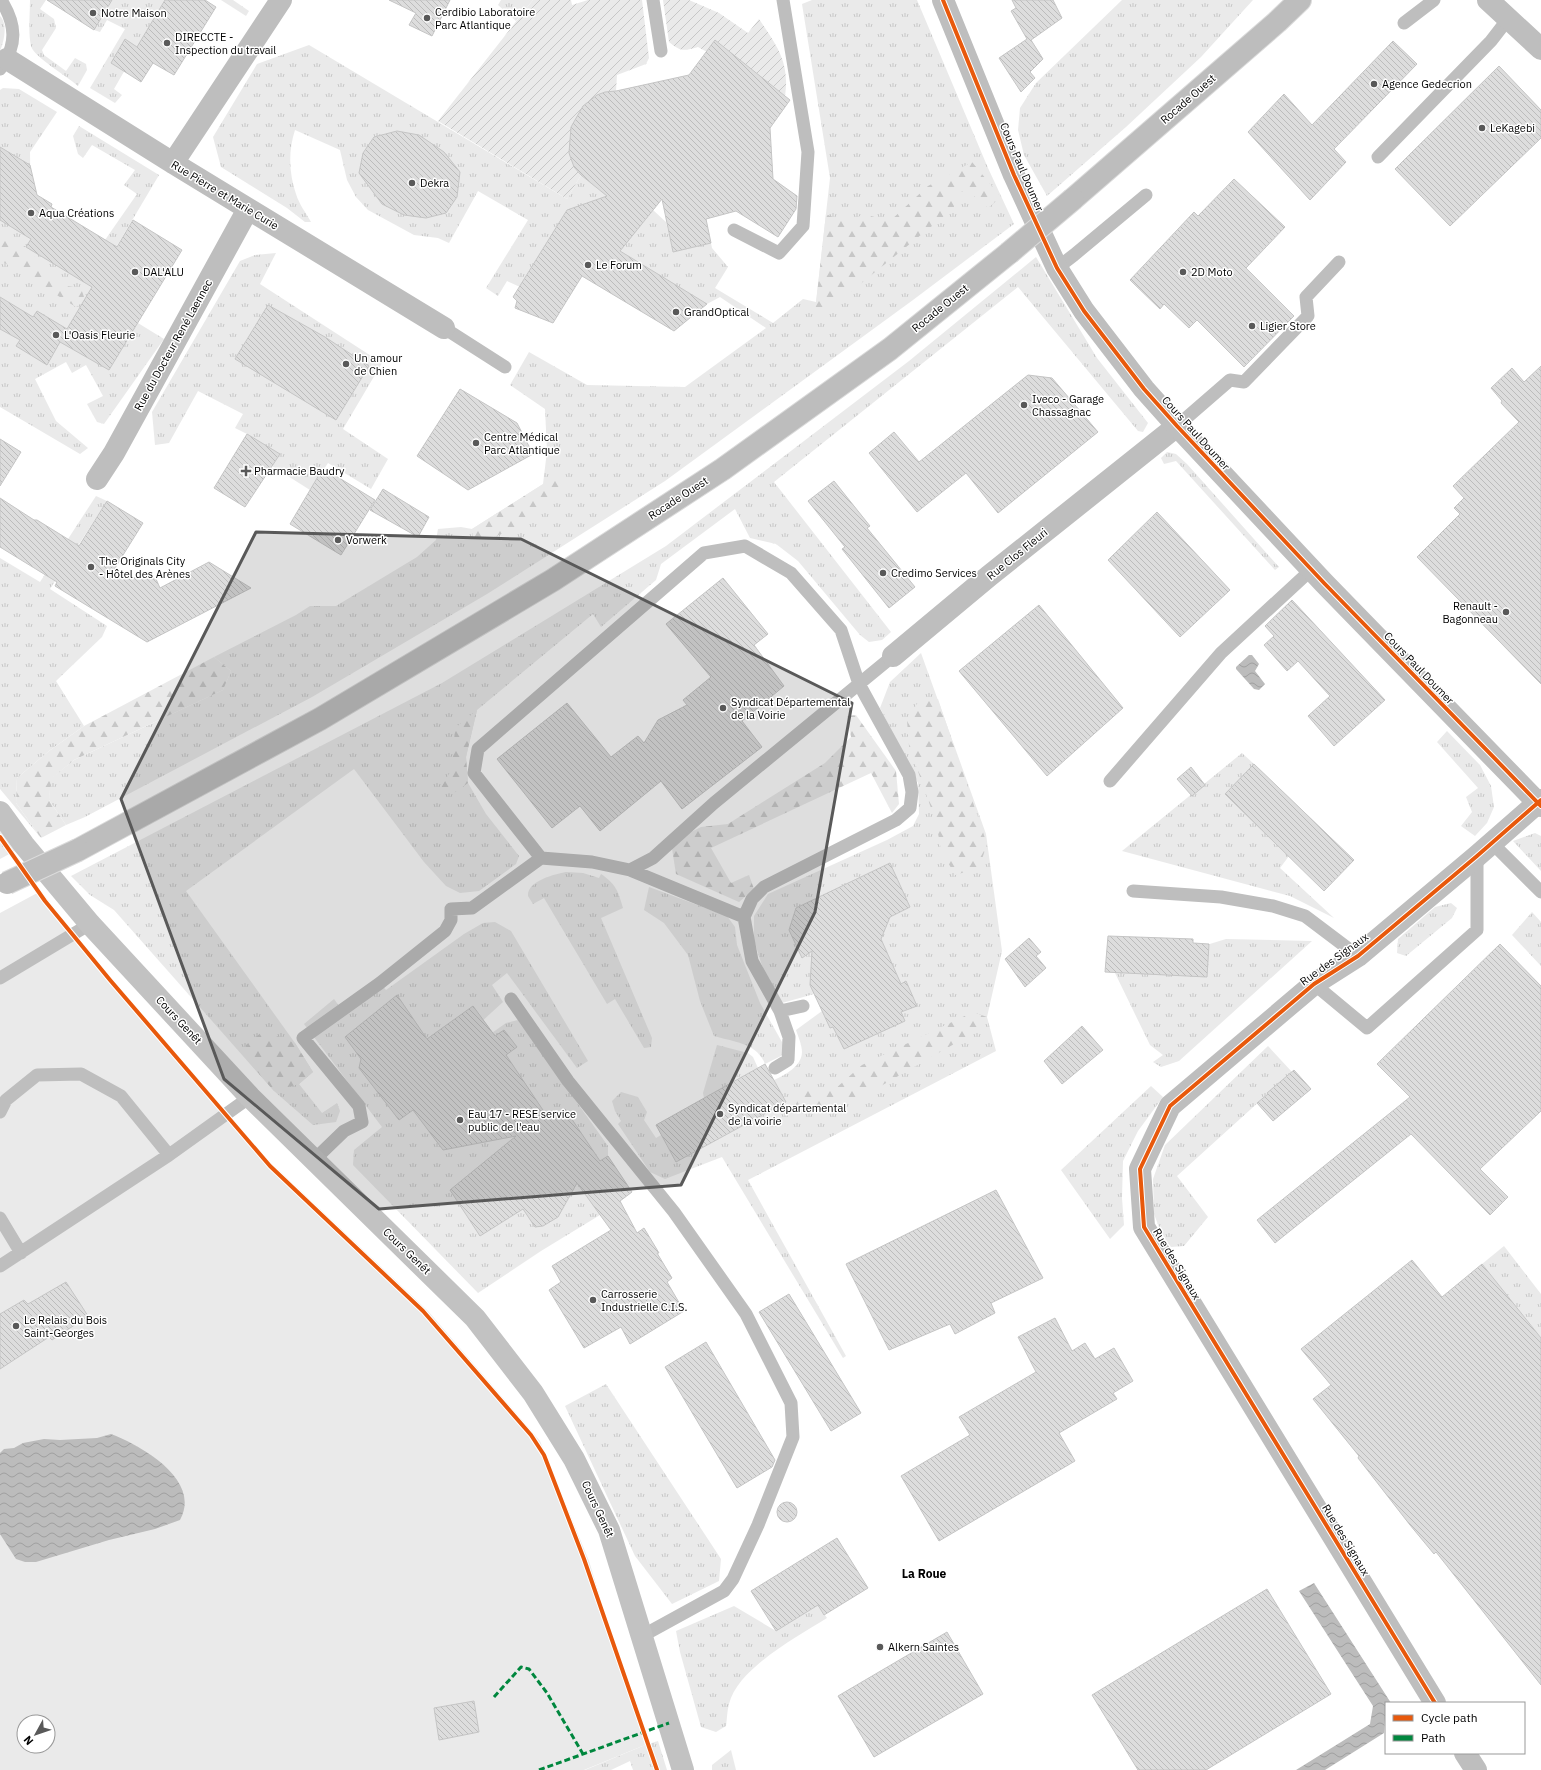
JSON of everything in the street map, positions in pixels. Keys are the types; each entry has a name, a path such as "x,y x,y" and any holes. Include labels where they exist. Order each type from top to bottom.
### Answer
{"main road":[{"path":"1277,22 1289,0"},
{"name":"Rocade Ouest","path":"4,884 78,850 320,719 553,580 723,469 890,349 1009,253 1277,22 1300,0"},
{"name":"Cours Genêt","path":"0,812 24,845 90,924 250,1097 475,1318 533,1393 574,1459 609,1530 683,1770"}],"street":[{"path":"173,163 281,0"},
{"name":"Cours Paul Doumer","path":"944,0 1014,176 1057,268 1084,311 1112,348 1177,426 1311,570 1540,803"},
{"path":"1499,6 1541,49"},
{"name":"Rue Pierre et Marie Curie","path":"4,64 173,163 444,328"},
{"name":"Rue du Docteur René Laennec","path":"97,479 114,452 248,209"},
{"name":"Rue Clos Fleuri","path":"893,656 989,576 1177,426"},
{"name":"Rue des Signaux","path":"1434,1702 1144,1227 1140,1169 1170,1106 1314,984 1358,956 1540,803"},
{"path":"1466,1754 1476,1770"}],"lane":[{"path":"1,0 9,13 13,29 12,44 4,64"},
{"path":"653,0 661,51"},
{"path":"734,230 779,253 803,226 808,152 783,0"},
{"path":"1404,23 1434,0"},
{"path":"1378,157 1492,41 1499,6"},
{"path":"1057,268 1146,194"},
{"path":"1177,426 1230,380 1244,382 1308,316 1306,297 1339,262"},
{"path":"444,328 505,367"},
{"path":"541,858 474,773 478,749 704,553 745,546 791,573 841,630 859,684 909,775 912,792 910,808 896,820 764,887 752,899 744,917 752,961 780,1011 789,1037 788,1060 775,1068"},
{"path":"1110,781 1221,653 1311,570"},
{"name":"Rue Clos Fleuri","path":"630,870 653,858 714,803 893,656"},
{"path":"1484,849 1541,892"},
{"path":"1314,984 1367,1028 1477,930 1484,849"},
{"path":"314,1160 344,1131 362,1122 359,1106 303,1038 380,983 445,930 451,920 451,909 472,908 541,858 592,862 630,870 744,917"},
{"path":"1133,891 1220,897 1273,906 1306,916 1358,956"},
{"path":"0,978 90,924"},
{"path":"511,999 568,1081 674,1212 746,1314 791,1403 793,1437 758,1526 733,1580 724,1591 642,1636"},
{"path":"780,1011 803,1006"},
{"path":"0,1112 6,1100 37,1075 81,1074 121,1096 169,1154"},
{"path":"0,1266 169,1154 250,1097"},
{"path":"0,1218 21,1253"}],"highlighted area":[{"path":"256,532 521,539 852,703 815,912 681,1185 379,1209 224,1079 121,799"}],"green space":[{"path":"30,0 46,0 40,9 54,19 56,28 42,50 44,55 66,71 75,58 86,64 87,70 78,86 44,61 33,50 31,46 29,23"},
{"path":"69,0 165,0 114,89 122,95 115,103 90,88 125,29 107,20 100,32 94,30"},
{"path":"221,0 233,0 249,11 246,16"},
{"path":"501,0 533,0 516,21 498,5"},
{"path":"533,0 571,0 572,5 588,0 642,0 649,58 646,64 617,75 616,91 605,92 597,95 583,107 571,127 574,167 581,175 567,199 438,121"},
{"path":"663,0 689,0 719,13 748,33 759,19 781,55 786,73 785,96 716,41 707,52 698,47 683,50 669,42"},
{"path":"812,0 917,0 988,168 1014,224 913,300 665,481 487,594 312,697 85,817 66,825 49,800 50,779 74,760 223,690 231,671 214,657 296,615 310,606 336,606 417,557 436,540 438,529 461,527 472,529 543,484 547,451 545,409 510,385 529,352 587,385 685,387 766,328 720,297 707,304 613,247 520,287 507,281 498,296 486,288 528,220 478,191 449,243 438,238 414,235 368,210 356,197 347,180 340,150 295,130 291,146 290,162 292,179 297,198 311,222 305,222 287,208 221,167 213,137 257,64 309,45 567,199 581,175 642,224 653,210 666,222 673,252 711,243 712,248 728,267 715,288 773,323 803,299 816,302 830,178 802,4"},
{"path":"1122,0 1253,0 1201,57 1126,127 1047,196 1024,155 1018,130 1020,108 1036,83"},
{"path":"0,16 5,28 3,43 0,51"},
{"path":"3,88 19,89 57,112 30,152 31,239 105,240 137,194 124,185 135,170 92,145 83,158 78,154 73,136 79,126 159,175 89,293 164,339 104,424 97,422 87,404 103,396 86,365 72,373 66,362 35,379 56,421 88,448 80,454 0,407 0,90"},
{"path":"972,162 1001,197 988,208 974,196 960,191 953,209 827,311 815,312 826,214 848,224 863,214 890,221 928,186"},
{"path":"0,232 26,247 59,285 81,288 85,300 76,307 0,260"},
{"path":"276,253 260,284 382,363 343,429 388,459 371,489 328,463 310,490 272,466 247,434 235,428 243,414 198,391 169,443 155,445 152,412 240,261 255,255"},
{"path":"1036,257 1097,358 1148,423 1143,432 1138,431 1018,287 774,482 891,632 882,640 869,642 860,635 798,561 776,544 750,538 735,509 661,564 656,580 601,627 593,614 477,710 466,757 468,783 486,814 519,856 516,864 479,891 460,893 446,886 424,862 354,769 186,891 295,1043 313,1072 299,1084 322,1113 337,1103 340,1111 336,1122 313,1125 274,1091 114,910 90,895 71,876 442,683 666,546 909,361"},
{"path":"1167,452 1176,454 1187,464 1279,567 1275,570 1176,461 1164,464 1161,458"},
{"path":"556,476 565,491 545,509 511,529 474,545 472,529"},
{"path":"96,496 107,501 50,589 107,626 102,637 56,681 84,726 49,751 17,778 16,803 41,838 0,789 0,558 40,582"},
{"path":"921,653 986,834 1002,951 987,1017 996,1051 748,1180 846,1356 843,1358 722,1157 665,1179 650,1172 618,1124 621,1121 615,1111 612,1101 621,1092 638,1097 647,1112 644,1120 656,1138 661,1135 676,1162 786,1102 774,1080 792,1069 799,1062 802,1052 796,1030 822,1011 814,994 782,1003 764,972 754,940 754,916 768,894 887,840 913,826 919,814 918,783 880,708 890,682"},
{"path":"214,657 231,671 223,690 74,760 51,779 49,800 66,825 41,838 16,803 17,778 49,751 84,726"},
{"path":"920,699 938,699 987,844 979,868 955,875 941,850 936,822 909,746 907,720"},
{"path":"477,710 466,757 468,783 454,793 437,794 452,769 455,728"},
{"path":"856,715 896,771 899,804 892,813 871,773 711,848 731,883 749,875 754,889 739,902 676,874 671,842 701,827 728,824 825,763 851,737 847,716"},
{"path":"1447,731 1480,765 1491,786 1494,807 1487,823 1475,836 1461,826 1472,812 1466,797 1478,788 1437,742"},
{"path":"1242,753 1254,764 1289,856 1280,868 1334,918 1290,896 1122,851"},
{"path":"0,830 15,851 0,859"},
{"path":"1535,833 1541,836 1541,871 1513,841"},
{"path":"566,872 583,873 599,878 601,874 610,881 618,892 623,908 601,918 652,1038 651,1047 644,1048 615,999 607,1004 544,898 533,904 528,896 532,886 537,882 555,874"},
{"path":"649,887 727,916 735,927 737,945 760,1003 782,1042 784,1050 781,1056 765,1064 761,1057 751,1047 714,1036 700,1001 688,955 664,923 644,910"},
{"path":"41,891 88,951 269,1161 428,1311 540,1441 589,1561 645,1745 584,1770 0,1770 0,913"},
{"path":"1451,903 1457,908 1452,918 1406,956 1397,953 1398,939 1435,907"},
{"path":"1532,912 1541,922 1541,966 1512,935"},
{"path":"495,922 511,931 588,1061 577,1068 507,973 492,985 503,1002 480,1023 489,1035 506,1023 518,1020 608,1146 608,1156 600,1215 541,1251 478,1293 353,1165 354,1150 382,1127 304,1024 334,999 342,1010 380,983 386,990 464,934 483,923"},
{"path":"1226,939 1312,941 1179,1061 1161,1067 1153,1062 1163,1055 1150,1045 1115,973"},
{"path":"973,1012 987,1017 982,1028 853,1102 847,1099 814,1107 792,1119 801,1088 835,1089 862,1065"},
{"path":"263,1031 295,1043 313,1072 299,1084 274,1091 247,1060 246,1045"},
{"path":"717,1045 748,1053 753,1057 758,1068 704,1098 703,1093"},
{"path":"1268,1046 1292,1072 1177,1176 1208,1217 1184,1246 1171,1247 1162,1235 1154,1214 1153,1179 1165,1145"},
{"path":"1151,1086 1163,1097 1138,1131 1123,1161 1122,1198 1124,1225 1110,1239 1061,1170"},
{"path":"1504,1246 1541,1294 1541,1338 1482,1264"},
{"path":"606,1384 721,1559 719,1581 672,1604 635,1556 565,1406"},
{"path":"818,1605 827,1618 785,1644 756,1666 744,1678 735,1691 729,1704 726,1726 716,1732 701,1727 680,1652 676,1631 734,1606 776,1631"},
{"path":"658,1741 667,1770 633,1770 630,1761 611,1770 585,1770 645,1745"},
{"path":"731,1750 736,1770 712,1770 712,1765"}],"water":[{"path":"1249,655 1252,655 1259,664 1255,671 1265,684 1259,690 1254,689 1236,669 1236,667"},
{"path":"111,1434 138,1447 152,1456 165,1466 176,1478 183,1491 185,1505 180,1520 155,1529 109,1540 36,1562 25,1562 16,1559 0,1534 0,1453 4,1449 14,1448 23,1443 44,1439 60,1440 97,1438"},
{"path":"1314,1583 1390,1702 1385,1702 1384,1733 1325,1770 1296,1770 1370,1724 1373,1706 1299,1591"}],"building":[{"name":"Notre Maison","path":"47,0 112,0 94,30"},
{"name":"DIRECCTE - Inspection du travail","path":"165,0 205,0 216,7 174,75 153,63 141,82 111,63 125,39 137,47"},
{"name":"Cerdibio Laboratoire Parc Atlantique","path":"389,0 450,0 432,36 409,25 416,13"},
{"path":"1012,0 1053,0 1062,18 1031,40 1043,59 1030,72 1035,78 1021,92 999,58 1027,39 1011,11 1016,8"},
{"path":"715,40 790,100 770,128 773,179 797,196 796,209 778,237 736,211 706,219 711,243 673,252 662,199 620,251 707,304 674,331 582,276 553,323 515,308 517,301 513,297 567,210 607,196 581,175 574,167 569,153 571,127 583,106 597,95 605,92 616,91 689,75"},
{"path":"1393,41 1417,64 1334,149 1346,162 1310,200 1248,132 1284,94 1312,125"},
{"path":"1499,66 1541,110 1541,138 1450,226 1395,169"},
{"name":"Dekra","path":"397,131 419,135 444,152 460,172 457,197 446,213 426,218 404,215 382,204 359,173 363,153 374,137"},
{"path":"0,147 30,165 37,195 52,204 51,207 117,247 133,220 182,250 109,370 60,342 47,365 16,346 20,340 0,329 0,297 33,317 37,311 67,329 92,287 26,247 31,239 0,220"},
{"path":"1234,179 1285,227 1246,268 1294,316 1244,367 1197,320 1189,328 1164,304 1160,309 1130,280 1194,212 1198,216"},
{"path":"268,305 325,337 369,366 336,420 235,359"},
{"name":"Renault - Bagonneau","path":"1541,366 1541,684 1417,557 1460,514 1454,508 1464,498 1453,486 1519,422 1501,403 1502,401 1491,388 1512,368 1524,382"},
{"path":"1028,375 1052,378 1098,432 998,513 966,473 917,512 869,453 894,432 919,462"},
{"name":"Centre Médical Parc Atlantique","path":"460,389 517,423 533,454 468,490 417,456"},
{"name":"Pharmacie Baudry","path":"247,434 280,454 245,507 214,488"},
{"path":"0,439 21,452 0,486"},
{"path":"323,468 375,500 341,555 290,524"},
{"path":"834,481 870,526 867,528 915,587 889,608 842,549 845,547 808,501"},
{"path":"383,489 429,517 418,537 370,510"},
{"name":"The Originals City - Hôtel des Arènes","path":"0,498 79,546 107,501 143,523 110,576 156,579 160,588 209,562 251,588 147,642 55,586 57,582 0,547"},
{"path":"1157,512 1230,590 1180,637 1108,560"},
{"name":"Syndicat Départemental de la Voirie","path":"723,578 768,634 754,645 784,686 742,721 762,747 682,809 661,781 600,831 580,806 552,828 497,759 567,703 611,757 638,736 644,743 658,720 687,705 683,700 711,677 666,624"},
{"path":"1292,600 1385,700 1334,746 1308,716 1330,696 1298,661 1287,671 1264,645 1274,636 1265,626"},
{"path":"1039,605 1123,708 1047,776 959,671"},
{"path":"1254,764 1354,860 1324,891 1225,794"},
{"path":"1191,767 1205,785 1192,796 1177,779"},
{"path":"890,863 910,907 890,917 881,939 901,984 906,981 917,1006 901,1012 905,1021 844,1049 833,1027 830,1028 810,985 812,951 802,958 789,930 796,908"},
{"path":"1108,936 1193,939 1193,943 1209,944 1207,977 1105,972"},
{"path":"1029,938 1041,952 1036,956 1046,968 1025,987 1005,959"},
{"path":"1500,944 1541,986 1541,1111 1480,1169 1508,1197 1490,1215 1411,1134 1275,1243 1257,1220 1410,1097 1377,1064"},
{"path":"397,995 427,1039 473,1006 495,1036 504,1030 517,1047 506,1055 549,1119 565,1109 600,1161 608,1156 632,1192 620,1201 637,1233 644,1228 659,1253 657,1253 672,1278 667,1282 684,1311 630,1344 621,1327 584,1348 549,1290 561,1282 552,1266 611,1230 577,1183 558,1217 543,1226 535,1227 523,1209 480,1236 450,1190 516,1136 443,1150 413,1110 399,1120 359,1068 361,1059 345,1037"},
{"path":"1082,1026 1103,1050 1062,1084 1044,1061"},
{"name":"Syndicat départemental de la voirie","path":"765,1064 786,1102 676,1162 656,1125"},
{"path":"1294,1070 1311,1089 1273,1121 1257,1103"},
{"path":"996,1190 1043,1278 991,1303 995,1313 955,1334 950,1324 889,1350 846,1264"},
{"path":"1412,1260 1442,1297 1482,1264 1541,1338 1541,1685 1436,1552 1434,1554 1410,1525 1358,1458 1359,1456 1313,1399 1331,1385 1301,1349"},
{"name":"Le Relais du Bois Saint-Georges","path":"66,1282 88,1316 52,1340 49,1337 0,1369 0,1314 24,1300 28,1304"},
{"path":"789,1294 861,1413 831,1431 759,1312"},
{"path":"1055,1318 1072,1351 1085,1343 1095,1359 1114,1348 1133,1381 1113,1393 1117,1399 1059,1433 1075,1461 939,1541 901,1476 970,1435 959,1417 1036,1372 1018,1337"},
{"path":"706,1342 775,1460 772,1467 737,1488 665,1367"},
{"path":"787,1502 794,1505 797,1512 794,1519 787,1522 780,1519 777,1512 780,1505"},
{"path":"837,1538 868,1588 824,1615 818,1605 776,1631 751,1591"},
{"path":"1267,1589 1331,1694 1206,1770 1138,1770 1092,1695"},
{"path":"947,1632 983,1694 874,1757 838,1696"},
{"path":"474,1701 479,1732 439,1740 434,1708"}],"marked path":[{"path":"494,1697 521,1667 529,1669 547,1693 583,1754"},
{"path":"539,1770 669,1723"}],"cycle path":[{"path":"943,0 1014,175 1057,268 1084,311 1144,389 1177,426 1324,583 1541,806"},
{"path":"1434,1702 1144,1227 1140,1169 1170,1106 1314,984 1358,956 1541,800"},
{"path":"0,837 45,901 110,980 270,1166 423,1311 531,1435 544,1455 584,1559 657,1770"}],"place":[{"name":"Notre Maison","path":"93,13"},
{"name":"Cerdibio Laboratoire Parc Atlantique","path":"427,18"},
{"name":"DIRECCTE - Inspection du travail","path":"167,43"},
{"name":"Agence Gedecrion","path":"1374,84"},
{"name":"LeKagebi","path":"1482,128"},
{"name":"Dekra","path":"412,183"},
{"name":"Aqua Créations","path":"31,213"},
{"name":"Le Forum","path":"588,265"},
{"name":"DAL'ALU","path":"135,272"},
{"name":"2D Moto","path":"1183,272"},
{"name":"GrandOptical","path":"676,312"},
{"name":"Ligier Store","path":"1252,326"},
{"name":"L'Oasis Fleurie","path":"56,335"},
{"name":"Un amour de Chien","path":"346,364"},
{"name":"Iveco - Garage Chassagnac","path":"1024,405"},
{"name":"Centre Médical Parc Atlantique","path":"476,443"},
{"name":"Pharmacie Baudry","path":"246,471"},
{"name":"Vorwerk","path":"338,540"},
{"name":"The Originals City - Hôtel des Arènes","path":"91,567"},
{"name":"Credimo Services","path":"883,573"},
{"name":"Renault - Bagonneau","path":"1506,612"},
{"name":"Syndicat Départemental de la Voirie","path":"723,708"},
{"name":"Syndicat départemental de la voirie","path":"720,1114"},
{"name":"Eau 17 - RESE service public de l'eau","path":"460,1120"},
{"name":"Carrosserie Industrielle C.I.S.","path":"593,1300"},
{"name":"Le Relais du Bois Saint-Georges","path":"16,1326"},
{"name":"Alkern Saintes","path":"880,1647"}],"district":[{"name":"La Roue","path":"924,1574"}]}
